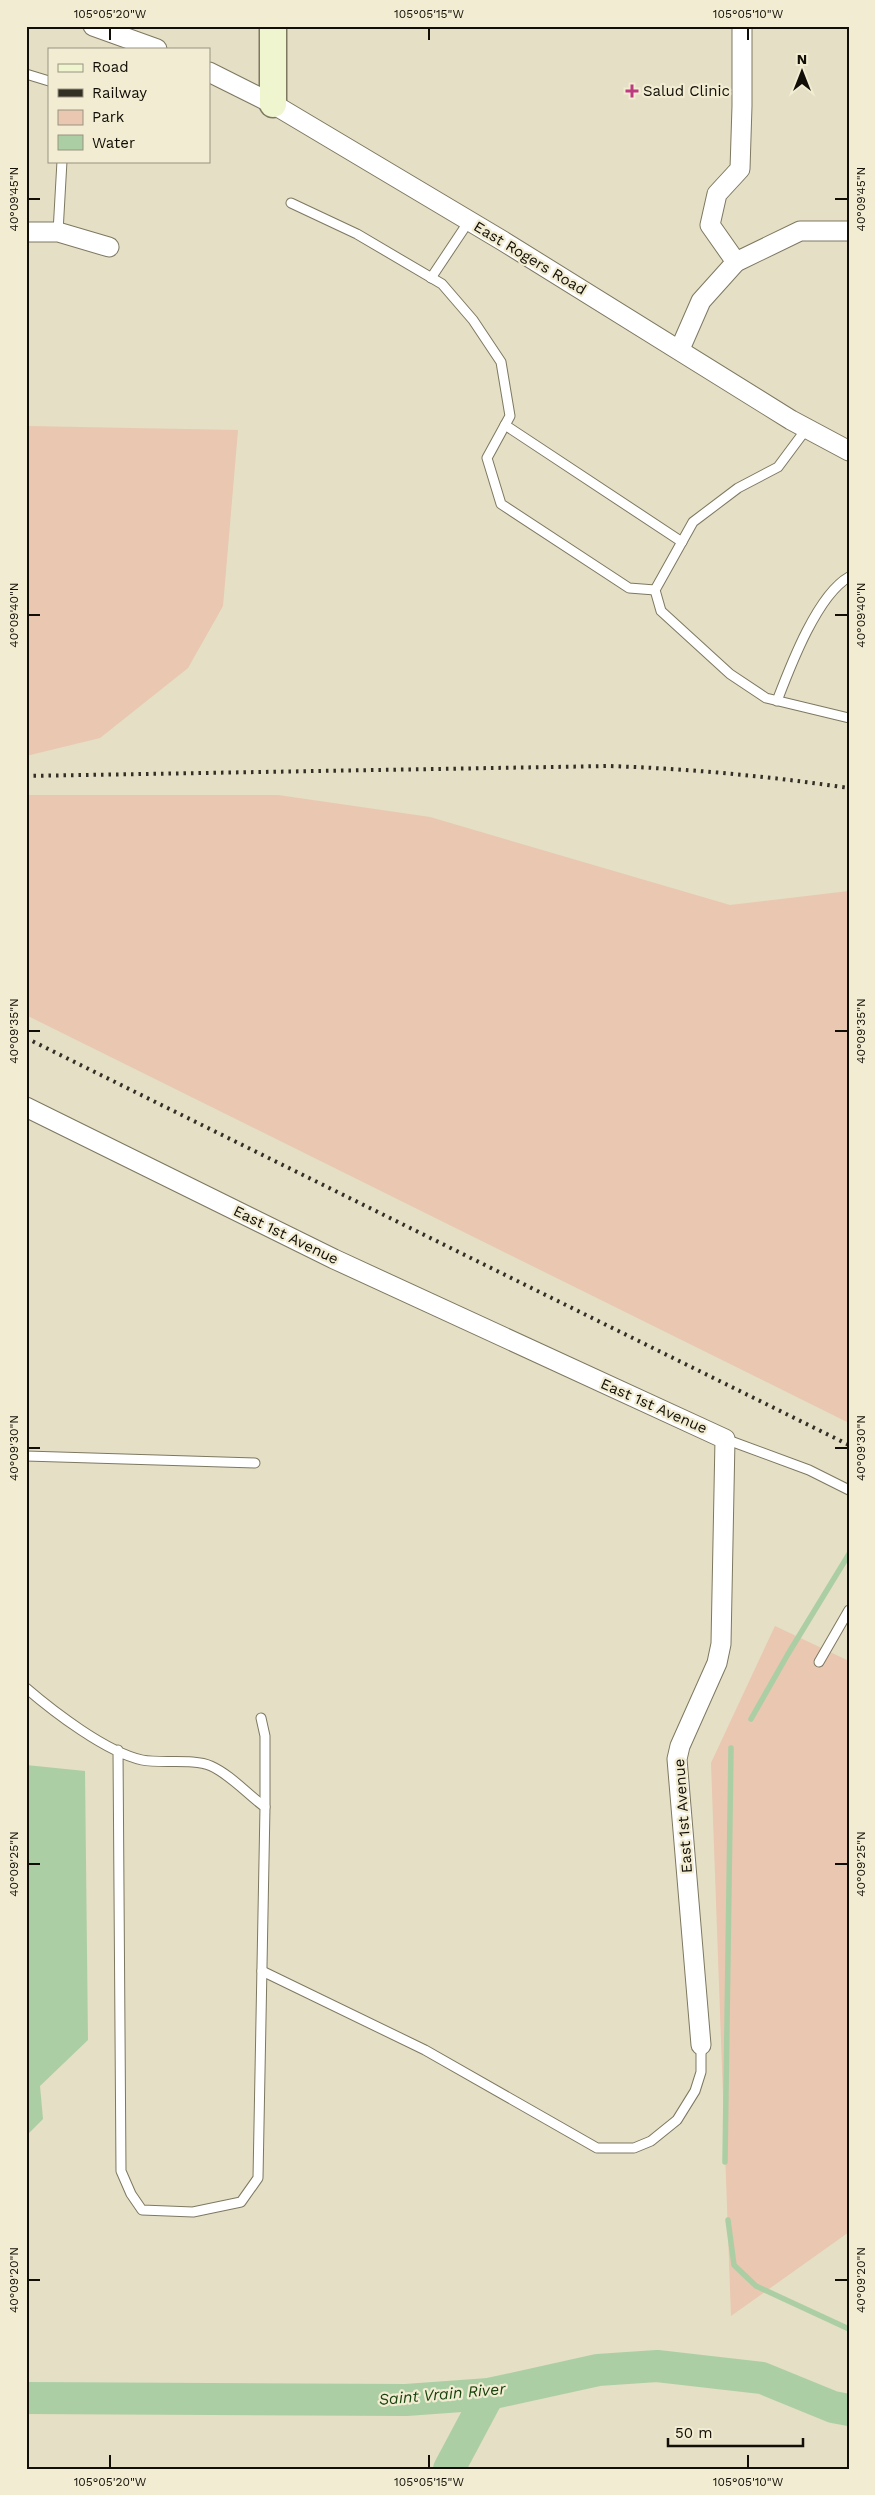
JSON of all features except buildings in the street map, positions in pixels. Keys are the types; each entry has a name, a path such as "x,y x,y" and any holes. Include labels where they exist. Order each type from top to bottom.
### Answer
{"street":[{"path":"93,26 154,48"},
{"path":"273,26 273,104"},
{"path":"736,262 710,225 718,194 740,169 742,26"},
{"name":"East Rogers Road","path":"210,72 273,104 680,349 807,428 849,451"},
{"path":"680,349 701,301 736,262 800,231 849,231"},
{"path":"26,232 58,232 109,247"},
{"name":"East 1st Avenue","path":"26,1107 334,1259 725,1439 721,1644 716,1663 680,1746 677,1759 701,2045"}],"lane":[{"path":"26,74 48,81"},
{"path":"58,232 62,162"},
{"path":"291,203 357,234 442,284 473,320 501,362 510,416 487,458 501,504 629,588 655,590"},
{"path":"431,278 469,221"},
{"path":"505,425 682,542"},
{"path":"807,428 778,467 738,488 693,522 655,590 661,611 730,674 766,698 849,718"},
{"path":"777,701 790,666 822,603 841,581 849,576"},
{"path":"725,1439 809,1470 849,1490"},
{"path":"26,1456 255,1463"},
{"path":"820,1662 849,1610"},
{"path":"26,1688 103,1744 142,1760 208,1764 224,1772 265,1807"},
{"path":"118,1750 120,2171 131,2194 142,2210 193,2212 241,2202 258,2178 265,1807 265,1736 261,1718"},
{"path":"262,1971 425,2050 597,2148 634,2148 651,2140 678,2120 695,2091 701,2072 701,2045"}],"green space":[{"path":"26,426 238,430 223,606 188,668 100,738 26,756"},
{"path":"26,795 278,795 430,817 730,905 849,891 849,1423 26,1015"},
{"path":"775,1626 849,1661 849,2232 731,2316 711,1763"}],"water":[{"path":"26,1765 85,1771 88,2040 40,2086 43,2119 29,2133 26,2131"}],"waterway":[{"path":"751,1719 849,1554"},
{"path":"725,2162 731,1748"},
{"path":"728,2220 734,2265 756,2286 849,2329"},
{"name":"Saint Vrain River","path":"26,2398 406,2400 489,2394 598,2370 657,2366 762,2378 833,2407 849,2410"},
{"path":"449,2469 489,2394"}],"railway":[{"path":"26,776 610,766 730,774 849,788"},
{"path":"26,1038 849,1445"}],"place":[{"name":"Salud Clinic","path":"632,91"}]}
